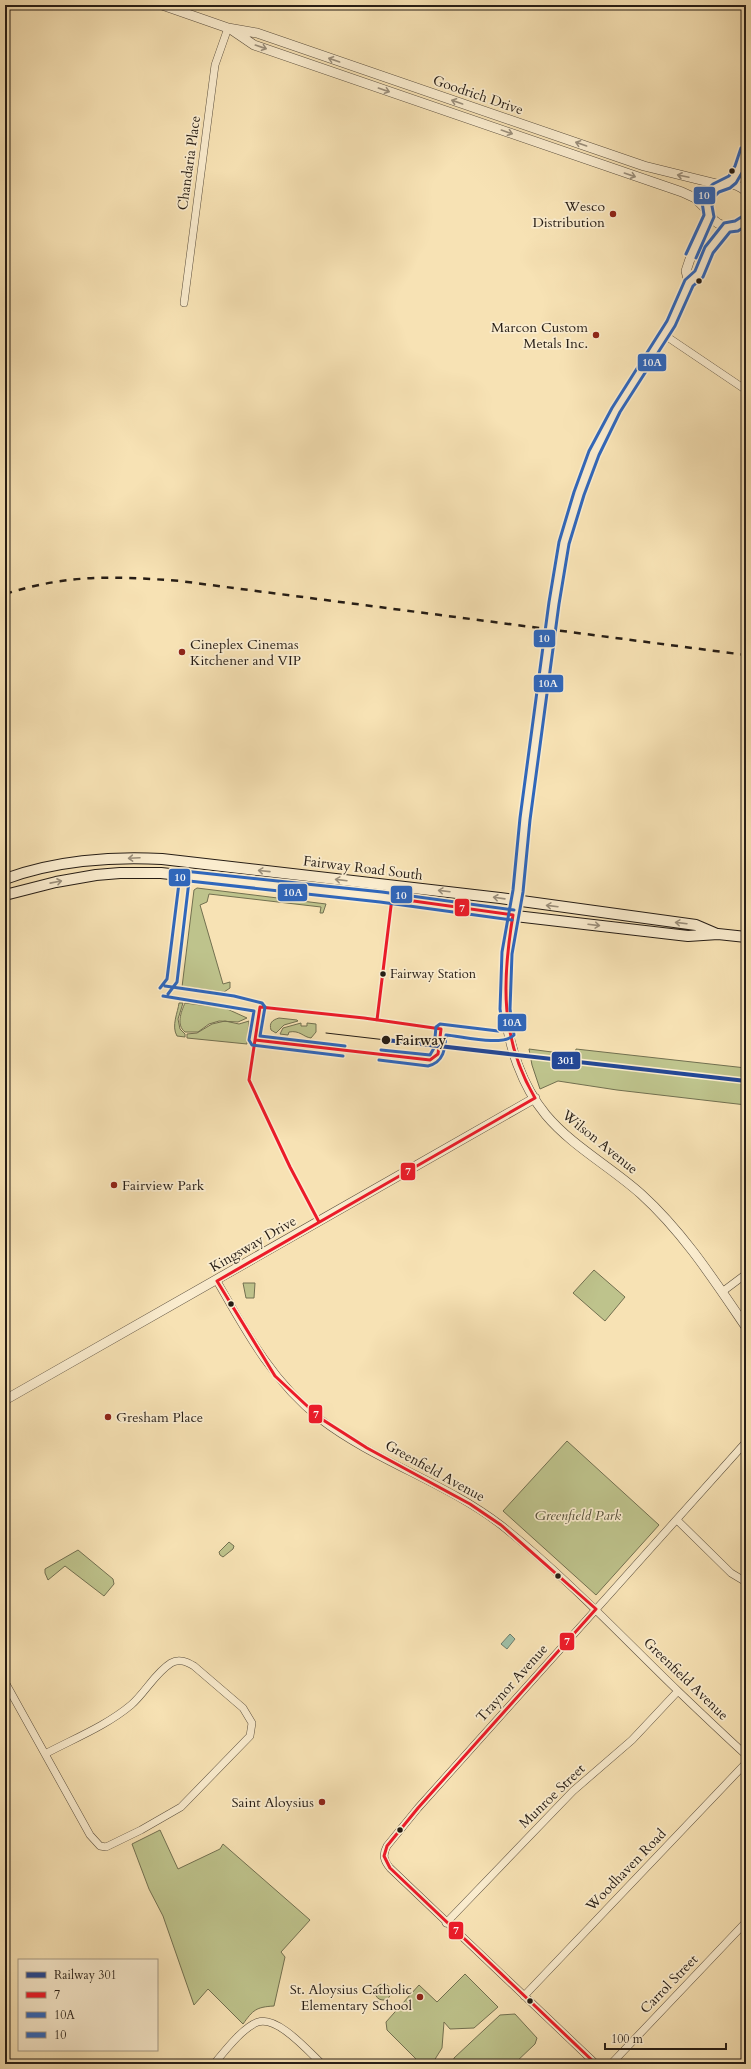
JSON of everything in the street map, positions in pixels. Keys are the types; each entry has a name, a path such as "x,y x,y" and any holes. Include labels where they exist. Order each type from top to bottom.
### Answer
{"main road":[{"name":"Fairway Road South","path":"5,879 48,867 94,861 140,858 516,901 696,925 718,934"},
{"name":"Fairway Road South","path":"5,895 56,882 96,875 120,873 161,873 381,897 513,915 688,936 718,934 746,937"}],"street":[{"name":"Goodrich Drive","path":"162,5 228,28 256,33 644,166 724,185"},
{"name":"Goodrich Drive","path":"228,28 254,45 682,192 695,198 708,212"},
{"name":"Chandaria Place","path":"184,303 215,65 228,28"},
{"path":"724,185 739,171 746,150"},
{"path":"690,283 686,271 708,212 709,195 714,189 724,185 735,184 746,191"},
{"path":"708,212 716,224 727,227 743,225"},
{"name":"Wilson Avenue","path":"727,227 709,250 699,274 690,283 683,300 664,334 616,410 594,453 579,493 564,543 554,603 549,651 525,819 516,901 507,953 506,1009 515,1055 526,1084 546,1114 568,1136 624,1180 661,1213 692,1249 746,1327"},
{"path":"664,334 746,390"},
{"name":"Kingsway Drive","path":"5,1400 217,1281 535,1098"},
{"path":"722,1292 746,1274"},
{"name":"Greenfield Avenue","path":"217,1281 244,1328 275,1376 315,1414 337,1430 367,1448 470,1504 501,1525 596,1609 678,1691 746,1755"},
{"name":"Traynor Avenue","path":"446,1922 390,1868 384,1856 386,1846 418,1808 746,1442"},
{"path":"677,1520 731,1573 746,1582"},
{"path":"5,1682 45,1754 90,1835 100,1846 106,1847 182,1807 250,1736 252,1723 243,1708 194,1666 185,1661 178,1661 166,1667 133,1703 120,1714 45,1754"},
{"name":"Munroe Street","path":"446,1922 573,1791 632,1740 678,1691"},
{"name":"Woodhaven Road","path":"524,1996 746,1763"},
{"path":"446,1922 596,2064"},
{"name":"Carrol Street","path":"611,2064 746,1922"},
{"path":"214,2064 246,2029 257,2022 264,2021 280,2026 322,2064"}],"green space":[{"path":"197,888 326,904 323,913 320,913 321,907 209,894 207,902 200,905 223,984 230,982 230,988 224,992 182,987 194,890"},
{"path":"179,1003 183,1003 178,1019 180,1029 185,1034 185,1037 177,1036 175,1032"},
{"path":"185,1003 225,1008 247,1018 238,1022 219,1021 209,1024 198,1032 185,1032 182,1029 180,1022"},
{"path":"279,1018 298,1021 284,1025 276,1033 271,1030 270,1025 273,1021"},
{"path":"225,1021 239,1024 249,1021 247,1044 187,1038 187,1034 197,1033 212,1024"},
{"path":"301,1023 301,1026 307,1026 307,1023 316,1024 316,1032 311,1038 296,1032 289,1032 288,1035 280,1034 283,1028"},
{"path":"529,1049 575,1055 576,1049 746,1068 746,1105 617,1090 558,1081 540,1089 532,1065"},
{"path":"594,1270 625,1297 605,1321 573,1293"},
{"path":"243,1283 255,1283 254,1298 246,1298"},
{"name":"Greenfield Park","path":"567,1441 659,1525 596,1595 503,1511"},
{"path":"229,1542 234,1546 233,1549 223,1557 219,1552"},
{"path":"78,1550 113,1579 114,1584 104,1596 65,1566 48,1580 45,1569"},
{"path":"160,1830 178,1869 220,1849 223,1844 310,1920 281,1952 285,1957 274,2006 259,2008 252,2012 243,2024 208,1989 194,2005 163,1916 149,1889 132,1844"},
{"path":"465,1974 498,2007 474,2028 450,2029 444,2022 442,2048 432,2064 421,2064 387,2030 386,2022 419,1985 437,2002"},
{"path":"383,1984 389,1986 391,1992 389,1998 383,2000 377,1998 375,1992 377,1986"},
{"path":"515,2014 537,2038 535,2044 514,2064 453,2064 454,2058 500,2015"}],"shaded area":[{"path":"510,1634 515,1639 507,1649 501,1644"}],"tram line":[{"path":"326,1033 386,1040"}],"railway":[{"path":"5,594 28,587 92,578 134,578 180,581 746,655"}],"rail line":[{"name":"301","path":"386,1040 746,1081"}],"transit line":[{"name":"10","path":"686,254 704,215 702,202 705,192 713,184 729,176 735,166 741,148"},
{"name":"10A","path":"696,258 714,217 712,206 714,197 719,192 730,188 736,183 746,166"},
{"name":"10","path":"381,1050 430,1055 434,1048 436,1027 440,1024 498,1031 503,1029 500,1009 502,952 513,890 520,818 549,602 559,542 574,492 589,451 612,408 667,321 685,280 695,271 705,247 724,223 735,221 743,216"},
{"name":"10A","path":"379,1060 428,1066 437,1061 443,1054 446,1035 492,1041 509,1038 514,1035 510,1009 512,954 523,892 530,820 559,604 569,544 584,495 599,455 620,412 675,326 693,286 703,277 713,253 730,232 738,231 746,226"},
{"name":"10","path":"160,988 167,979 180,875 184,871 382,892 514,910"},
{"name":"10A","path":"168,994 177,982 189,881 380,902 512,920"},
{"name":"7","path":"377,1020 392,898 513,915 507,963 507,1009 515,1053 535,1098 217,1281 275,1376 320,1418 367,1448 470,1504 501,1525 596,1609 418,1808 387,1846 384,1856 390,1868 596,2064"},
{"name":"10","path":"165,986 234,996 262,1003 265,1007 260,1036 345,1046"},
{"name":"10A","path":"163,996 254,1011 249,1040 252,1045 343,1056"},
{"name":"7","path":"260,1007 364,1018 441,1029 438,1054 430,1060 255,1040 260,1007"},
{"name":"7","path":"255,1040 249,1080 290,1167 319,1222"}],"place":[{"name":"Wesco Distribution","path":"613,214"},
{"name":"Marcon Custom Metals Inc.","path":"596,335"},
{"name":"Cineplex Cinemas Kitchener and VIP","path":"182,652"},
{"name":"Fairway Station","path":"383,974"},
{"name":"Fairway","path":"386,1040"},
{"name":"Fairview Park","path":"114,1185"},
{"name":"Gresham Place","path":"108,1417"},
{"name":"Saint Aloysius","path":"322,1802"},
{"name":"St. Aloysius Catholic Elementary School","path":"420,1997"}]}
